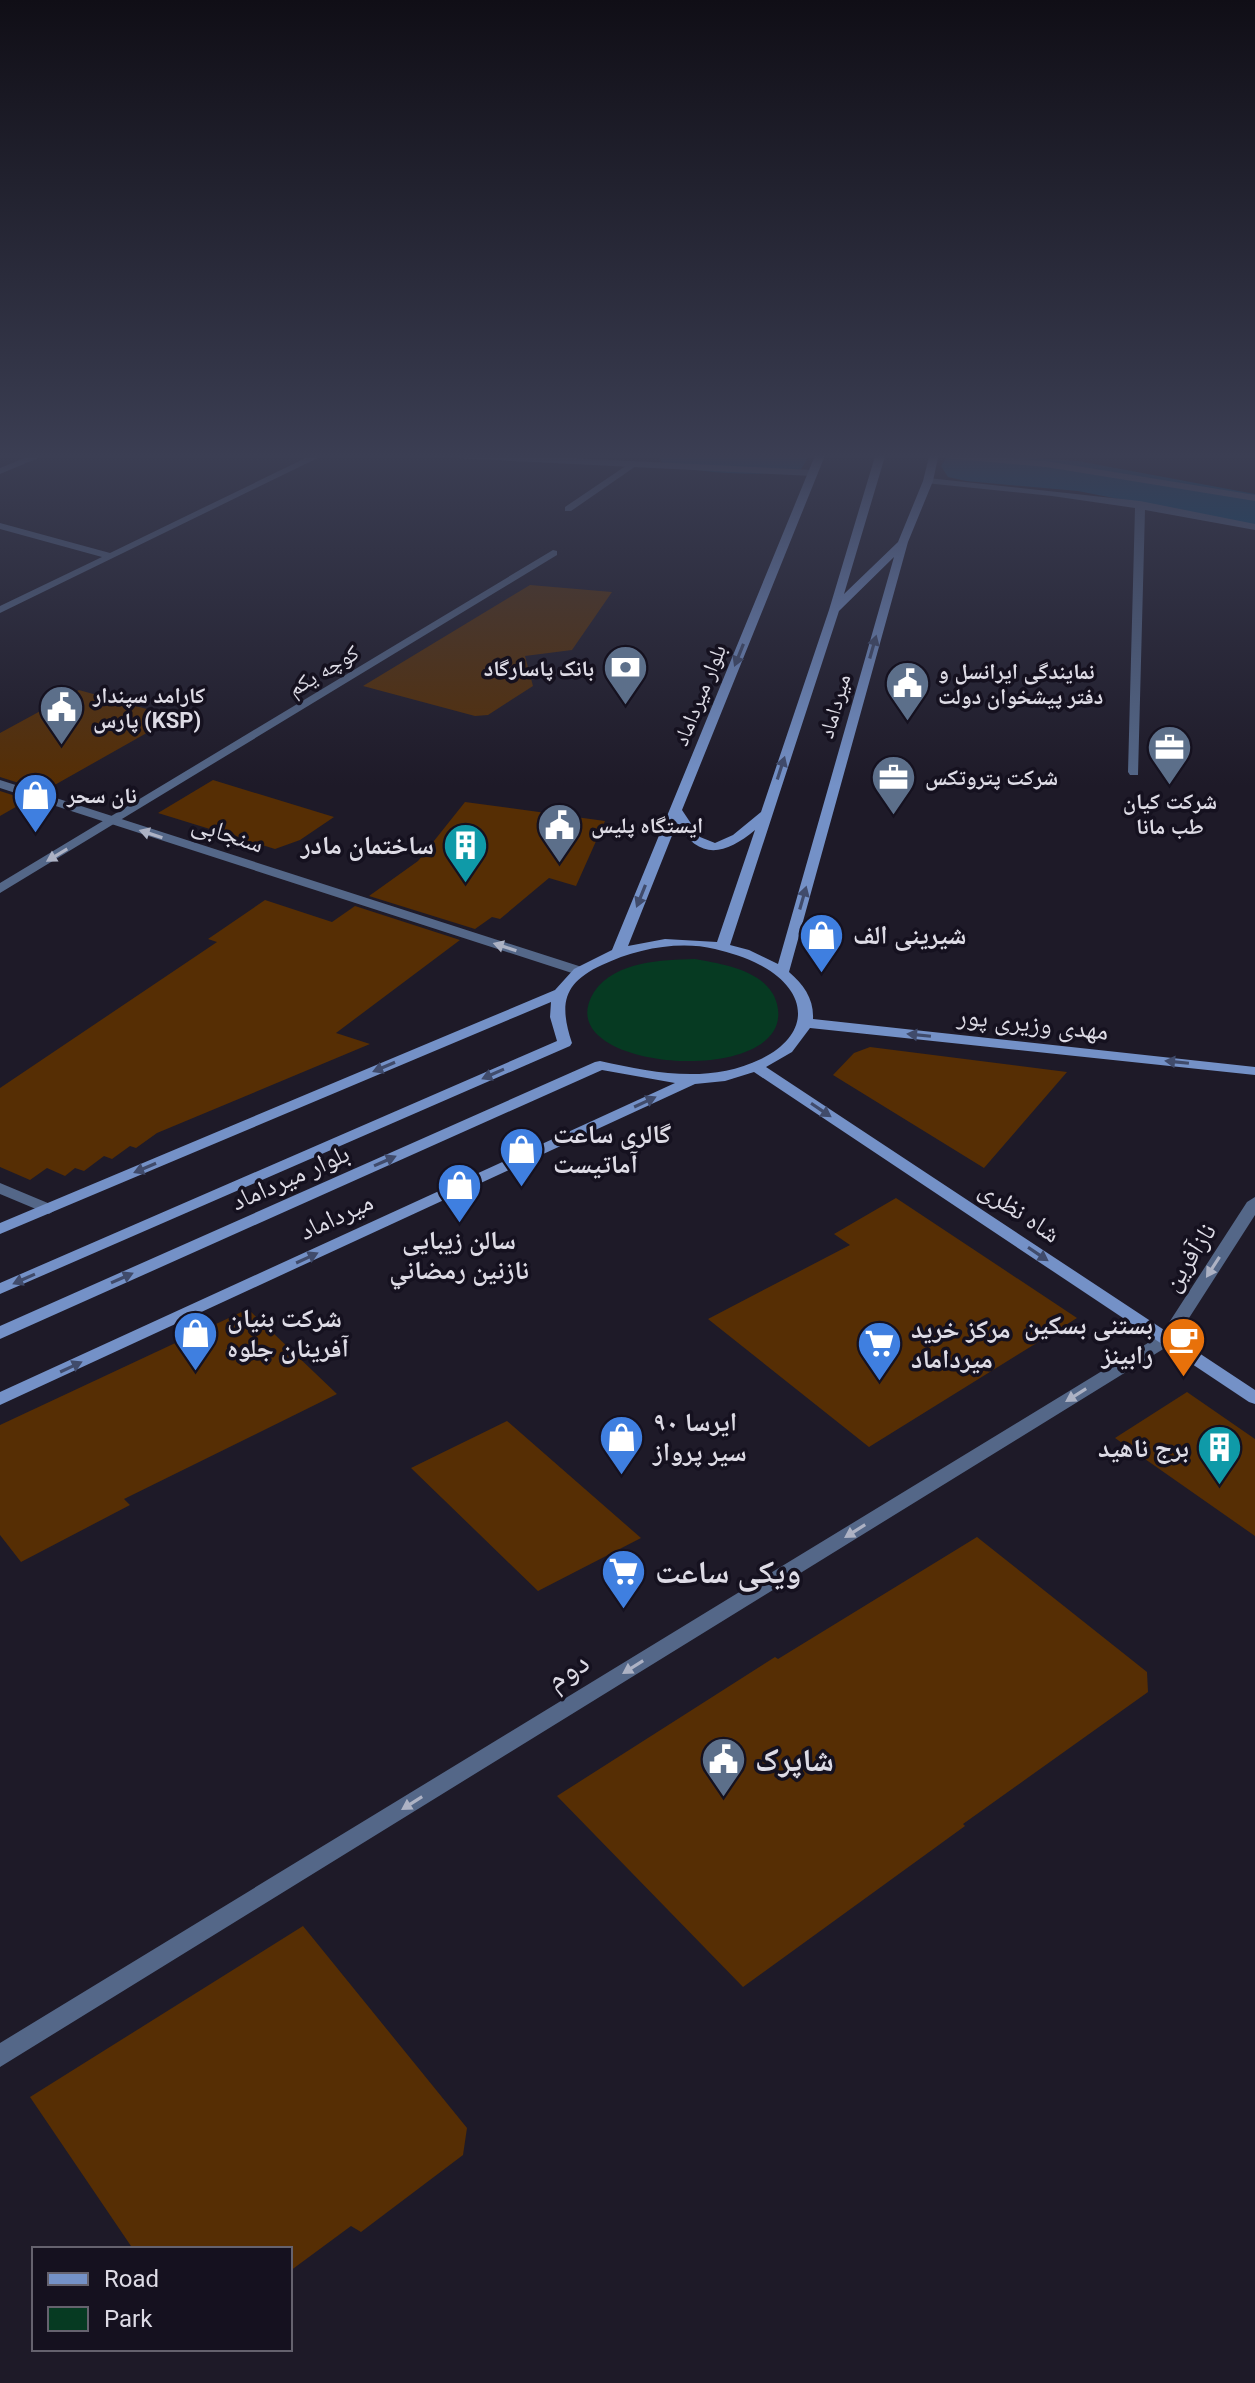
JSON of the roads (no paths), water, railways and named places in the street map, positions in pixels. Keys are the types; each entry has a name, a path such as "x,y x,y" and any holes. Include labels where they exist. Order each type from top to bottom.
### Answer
{"main road":[{"name":"بلوار میرداماد","path":"618,953 776,564"},
{"path":"722,948 848,564"},
{"path":"834,610 880,564"},
{"name":"میرداماد","path":"782,973 897,564"},
{"path":"676,810 687,833 697,843 714,847 730,844 766,812"},
{"path":"0,1229 559,993 580,971 618,953 658,945 689,944 722,948 748,955 782,973 797,986 806,1004 806,1023 796,1040 780,1055 732,1074 695,1079"},
{"name":"بلوار میرداماد","path":"0,1289 565,1043 555,1018 559,993"},
{"name":"مهدی وزیری پور","path":"806,1023 1255,1071"},
{"name":"بلوار میرداماد","path":"0,1333 600,1065 655,1079 695,1079"},
{"name":"شاه نظری","path":"756,1067 1255,1398"},
{"name":"میرداماد","path":"0,1399 695,1079"}],"street":[{"path":"0,610 94,564"},
{"name":"کوچه یکم","path":"0,889 535,564"},
{"path":"1134,772 1139,564"},
{"name":"سنجابی","path":"0,784 580,971"},
{"path":"0,1188 49,1209"},
{"name":"نازآفرین","path":"1167,1339 1255,1202"},
{"name":"دوم","path":"0,2056 1167,1339"}],"place":[{"name":"بانک پاسارگاد","path":"625,707"},
{"name":"نمایندگی ایرانسل و دفتر پیشخوان دولت","path":"907,723"},
{"name":"کارامد سپندار پارس (KSP)","path":"62,747"},
{"name":"شرکت کیان طب مانا","path":"1170,787"},
{"name":"شرکت پتروتکس","path":"894,816"},
{"name":"نان سحر","path":"36,834"},
{"name":"ایستگاه پلیس","path":"560,864"},
{"name":"ساختمان مادر","path":"465,884"},
{"name":"شیرینی الف","path":"822,974"},
{"name":"گالری ساعت آماتیست","path":"522,1188"},
{"name":"سالن زیبایی نازنين رمضاني","path":"459,1224"},
{"name":"شرکت بنیان آفرینان جلوه","path":"196,1372"},
{"name":"بستنی بسکین رابینز","path":"1184,1379"},
{"name":"مرکز خرید میرداماد","path":"880,1383"},
{"name":"ایرسا ۹۰ سیر پرواز","path":"622,1476"},
{"name":"برج ناهید","path":"1220,1487"},
{"name":"ویکی ساعت","path":"624,1611"},
{"name":"شاپرک","path":"724,1799"}]}
